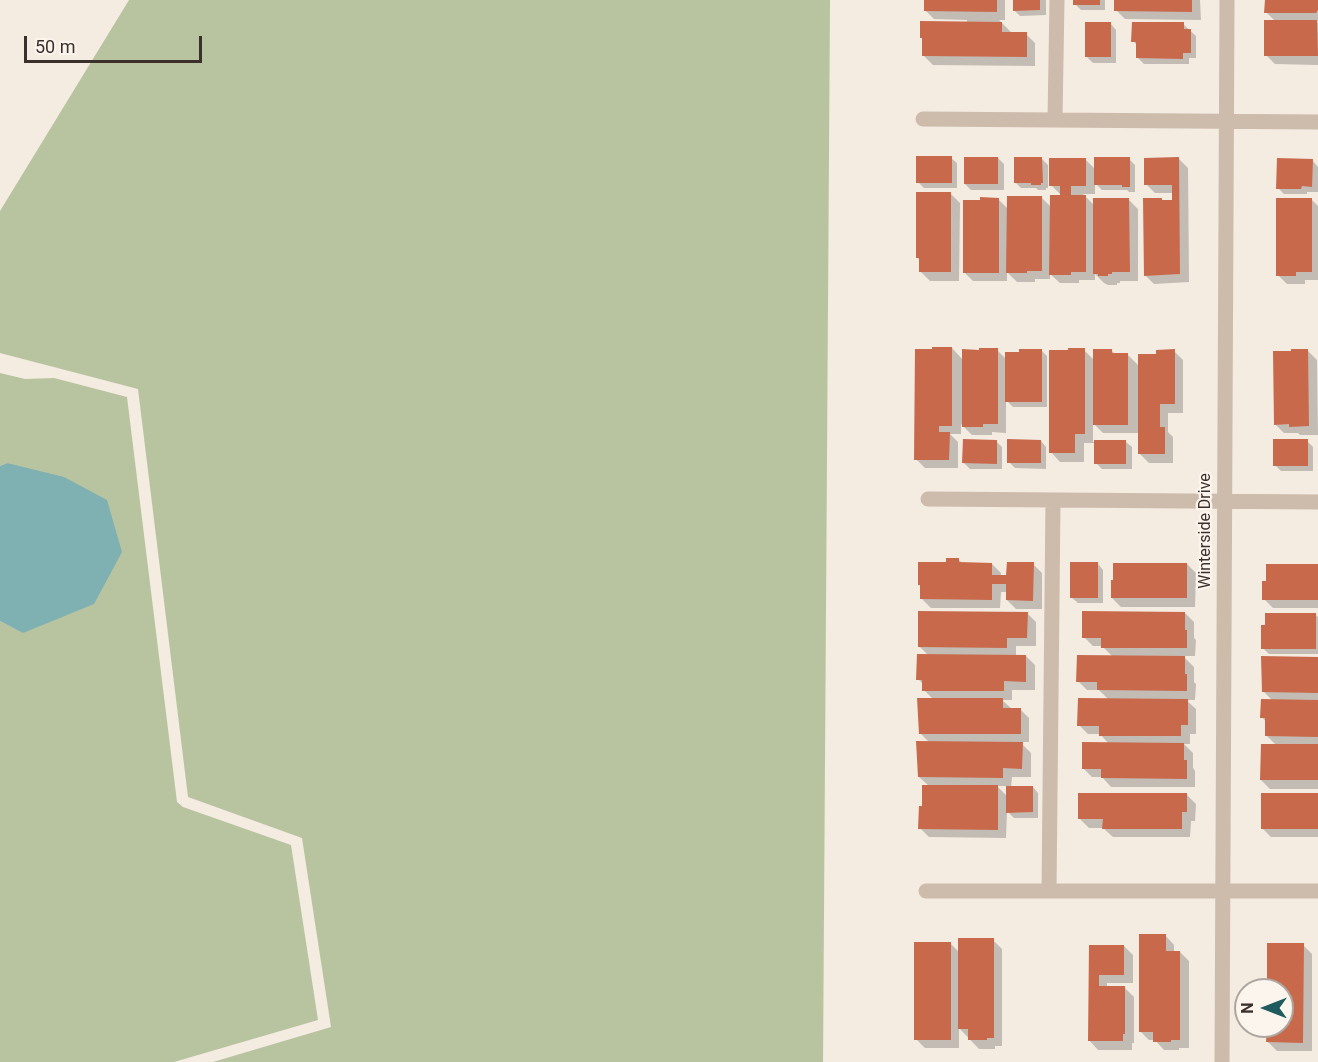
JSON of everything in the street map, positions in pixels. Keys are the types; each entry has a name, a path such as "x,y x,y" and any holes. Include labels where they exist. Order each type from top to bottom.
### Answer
{"street":[{"path":"1055,120 1057,0"},
{"name":"Winterside Drive","path":"1222,1062 1227,0"},
{"path":"923,119 1318,122"},
{"path":"928,499 1318,502"},
{"path":"1049,891 1053,500"},
{"path":"926,891 1318,891"}],"green space":[{"path":"129,0 830,0 823,1062 213,1062 331,1027 302,838 188,797 138,389 0,353 0,211"},
{"path":"0,373 25,379 54,378 127,397 177,802 183,807 291,845 318,1020 174,1062 0,1062 0,621 24,633 7,463 0,466"}],"water":[{"path":"7,463 64,477 107,500 122,552 94,604 23,633 0,621 0,466"}],"building":[{"path":"924,0 997,0 997,12 924,11"},
{"path":"1013,0 1040,0 1040,10 1013,11"},
{"path":"1073,0 1100,0 1100,5 1073,5"},
{"path":"1114,0 1192,0 1192,12 1114,11"},
{"path":"1265,0 1318,0 1318,10 1316,13 1264,13"},
{"path":"1264,20 1317,20 1318,56 1264,56"},
{"path":"920,21 1002,22 1002,32 1027,32 1027,57 922,56"},
{"path":"1085,22 1111,22 1111,57 1085,57"},
{"path":"1132,22 1184,22 1184,29 1191,29 1191,53 1183,53 1183,59 1136,58 1136,42 1131,42"},
{"path":"916,156 952,156 952,183 916,183"},
{"path":"964,157 998,157 998,184 964,184"},
{"path":"1014,157 1042,157 1043,183 1031,185 1031,183 1014,183"},
{"path":"1094,157 1130,157 1130,187 1094,185"},
{"path":"1179,157 1180,274 1144,276 1143,198 1172,200 1172,185 1144,185 1144,158"},
{"path":"1049,158 1086,158 1086,186 1071,186 1071,195 1086,195 1086,272 1049,275 1050,195 1060,195 1060,186 1049,186"},
{"path":"1277,158 1313,159 1312,187 1276,189"},
{"path":"916,192 951,192 951,272 919,272 919,258 916,258"},
{"path":"1007,196 1042,196 1042,271 1006,273"},
{"path":"980,197 999,198 999,273 963,273 963,200 980,200"},
{"path":"1093,198 1129,198 1130,272 1112,272 1108,276 1093,274"},
{"path":"1276,198 1312,198 1312,272 1296,272 1296,276 1276,276"},
{"path":"932,347 952,347 952,426 939,426 939,432 950,432 949,460 914,460 915,349 932,349"},
{"path":"979,348 998,348 998,424 962,427 962,349 979,350"},
{"path":"1068,348 1085,348 1085,434 1075,434 1075,453 1049,453 1049,350 1068,350"},
{"path":"1019,349 1042,349 1042,402 1005,402 1005,352 1019,352"},
{"path":"1093,349 1112,349 1112,353 1128,353 1128,425 1093,425"},
{"path":"1175,349 1175,404 1160,404 1160,427 1165,427 1165,454 1138,454 1138,354 1156,354 1156,350"},
{"path":"1291,349 1308,349 1309,426 1274,425 1273,351 1291,351"},
{"path":"963,439 997,440 997,464 962,463"},
{"path":"1007,439 1041,440 1041,463 1007,463"},
{"path":"1273,439 1308,439 1308,466 1273,466"},
{"path":"1094,440 1126,440 1126,464 1094,464"},
{"path":"946,558 959,558 959,562 992,563 992,575 1006,575 1007,562 1034,562 1033,601 1006,600 1006,584 992,584 992,600 920,599 918,562 946,562"},
{"path":"1070,562 1098,562 1098,598 1070,598"},
{"path":"1113,563 1187,563 1187,598 1111,598"},
{"path":"1266,564 1318,564 1318,600 1262,600 1262,581 1266,581"},
{"path":"918,611 1028,612 1027,638 1007,638 1007,648 918,647"},
{"path":"1082,611 1185,612 1187,648 1101,648 1101,638 1082,638"},
{"path":"1265,613 1316,613 1316,649 1261,649 1261,625 1265,625"},
{"path":"917,654 1026,655 1026,682 1004,681 1004,691 922,691 922,680 916,680"},
{"path":"1077,655 1185,656 1187,691 1097,690 1097,682 1076,682"},
{"path":"1261,656 1318,657 1318,693 1262,692"},
{"path":"917,698 1003,698 1003,708 1021,708 1021,734 919,734"},
{"path":"1078,698 1188,699 1188,725 1181,725 1181,736 1099,736 1099,726 1077,726"},
{"path":"1261,699 1318,700 1318,737 1265,736 1265,718 1260,718"},
{"path":"916,741 1023,742 1022,769 1003,768 1003,778 918,777"},
{"path":"1082,742 1184,743 1187,779 1101,778 1101,769 1082,769"},
{"path":"1261,744 1318,744 1318,780 1260,780"},
{"path":"922,785 998,785 998,830 918,829 919,806 922,806"},
{"path":"1006,786 1033,786 1033,812 1006,813"},
{"path":"1078,793 1187,793 1187,812 1182,812 1182,829 1102,829 1103,819 1078,819"},
{"path":"1261,793 1318,793 1318,829 1261,829"},
{"path":"1139,934 1166,934 1166,951 1180,951 1180,1040 1153,1042 1153,1032 1139,1032"},
{"path":"958,938 994,938 994,1038 968,1040 968,1029 958,1029"},
{"path":"914,942 951,942 951,1040 914,1040"},
{"path":"1267,943 1304,943 1303,1043 1266,1042 1266,1038 1294,1038 1294,978 1267,978"},
{"path":"1089,945 1124,945 1124,975 1099,975 1099,986 1125,986 1123,1041 1088,1041"}]}
